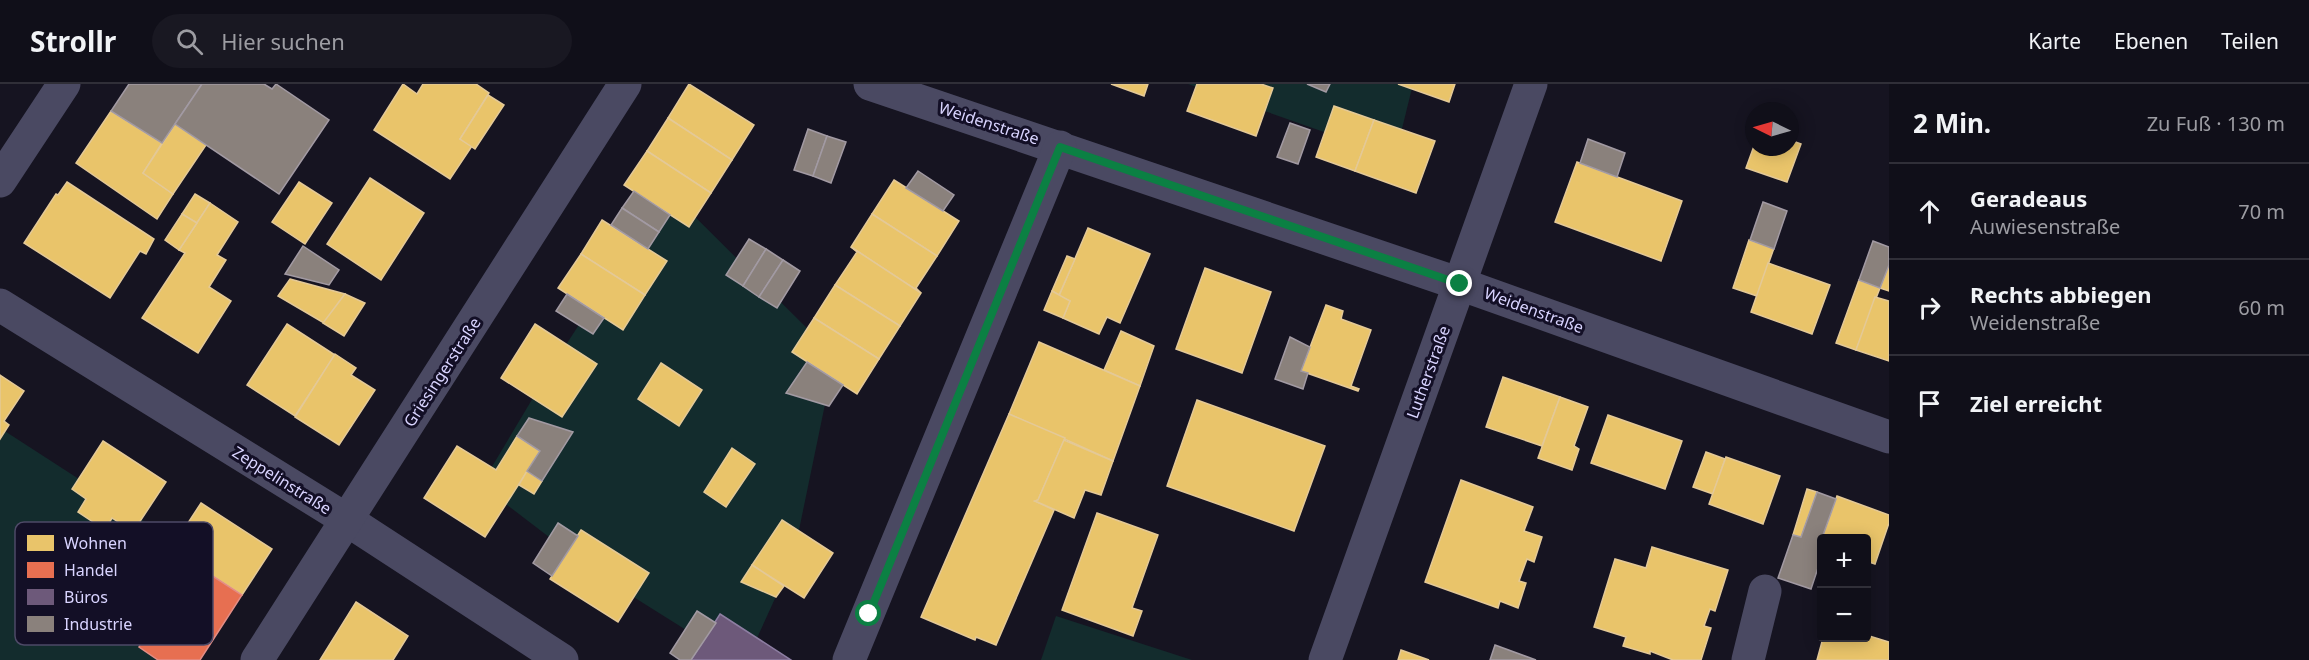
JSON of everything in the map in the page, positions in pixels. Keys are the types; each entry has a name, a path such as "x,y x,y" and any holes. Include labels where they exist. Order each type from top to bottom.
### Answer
{"street":[{"path":"0,180 64,84"},
{"name":"Griesingerstraße","path":"258,660 626,84"},
{"name":"Weidenstraße","path":"870,84 1460,284 1889,437"},
{"name":"Lutherstraße","path":"1326,660 1532,84"},
{"path":"849,660 1060,147"},
{"name":"Zeppelinstraße","path":"0,305 347,520 562,660"},
{"path":"1748,660 1765,591"}],"green space":[{"path":"1188,84 1413,84 1395,157"},
{"path":"667,189 835,356 793,559 747,660 734,660 600,576 481,485 549,371"},
{"path":"0,428 145,522 15,522 15,645 169,645 159,660 0,660"},
{"path":"213,566 218,569 213,577"},
{"path":"1056,616 1192,660 1041,660"}],"building: Wohnen":[{"path":"403,84 417,94 423,84 476,84 489,93 460,139 472,146 450,179 374,130"},
{"path":"689,84 754,125 732,160 668,118"},
{"path":"1111,84 1148,84 1144,96"},
{"path":"1197,84 1261,84 1273,88 1256,136 1187,111"},
{"path":"1398,84 1455,84 1449,102"},
{"path":"488,95 504,105 475,149 460,139"},
{"path":"1334,106 1374,120 1355,171 1316,157"},
{"path":"111,111 162,143 143,173 173,194 157,219 76,163"},
{"path":"668,118 732,160 711,193 647,151"},
{"path":"1374,120 1435,141 1416,193 1355,171"},
{"path":"175,124 206,145 173,194 143,173"},
{"path":"647,151 711,193 689,227 624,185"},
{"path":"1750,156 1797,156 1787,182 1746,168"},
{"path":"1577,162 1682,201 1661,261 1555,222"},
{"path":"370,178 424,213 381,280 327,244"},
{"path":"894,180 959,221 937,256 872,214"},
{"path":"67,182 154,239 146,254 140,251 110,298 24,243 56,194 58,195"},
{"path":"299,182 332,203 305,244 272,222"},
{"path":"195,194 210,203 197,223 182,214"},
{"path":"210,203 238,222 217,255 226,260 209,287 231,301 198,353 142,318 185,253 179,250"},
{"path":"182,214 197,223 179,250 165,240"},
{"path":"872,214 937,256 916,288 921,293 851,247"},
{"path":"602,220 667,261 645,295 581,254"},
{"path":"1088,228 1150,254 1120,323 1107,317 1099,334 1063,318 1070,301 1059,296"},
{"path":"1749,240 1774,248 1757,296 1733,288"},
{"path":"851,247 921,293 900,326 835,285 857,252"},
{"path":"581,254 645,295 623,330 558,288"},
{"path":"1067,256 1075,259 1059,295 1052,291"},
{"path":"1768,263 1830,285 1812,334 1751,312"},
{"path":"1889,265 1889,291 1880,288"},
{"path":"1205,268 1271,292 1242,373 1176,349"},
{"path":"290,279 345,294 324,323 278,296"},
{"path":"1859,280 1880,288 1856,350 1836,343"},
{"path":"835,285 900,326 879,359 814,318"},
{"path":"1052,291 1070,301 1063,318 1044,310"},
{"path":"345,294 365,303 344,336 323,323"},
{"path":"1875,297 1889,301 1889,361 1856,350"},
{"path":"1326,305 1343,311 1341,319 1371,330 1351,386 1359,389 1358,391 1301,371"},
{"path":"814,318 879,359 857,394 792,352"},
{"path":"287,324 335,355 295,416 247,385"},
{"path":"535,324 597,364 562,417 501,378"},
{"path":"1121,331 1154,346 1140,386 1104,370"},
{"path":"1039,342 1140,386 1113,461 1009,414"},
{"path":"335,354 356,368 351,375 375,390 339,445 295,417"},
{"path":"661,363 702,390 679,426 638,399"},
{"path":"0,375 24,391 4,421 9,425 0,439"},
{"path":"1503,377 1560,397 1542,446 1486,427"},
{"path":"1560,397 1588,407 1574,446 1579,449 1572,470 1538,458"},
{"path":"1197,400 1325,446 1294,531 1167,486"},
{"path":"1009,414 1065,438 1038,500 1035,501 1054,510 996,645 976,637 975,640 921,617"},
{"path":"1608,415 1682,441 1665,489 1591,463"},
{"path":"517,436 540,451 485,537 424,498 457,446 496,470"},
{"path":"1064,440 1113,461 1101,495 1085,490 1074,518 1035,501 1038,500"},
{"path":"103,441 166,482 140,522 118,522 112,518 110,522 93,522 78,512 86,499 72,489"},
{"path":"732,448 755,464 726,507 704,492"},
{"path":"1706,452 1725,459 1713,494 1693,487"},
{"path":"1726,457 1780,476 1763,524 1709,504"},
{"path":"527,471 542,481 534,494 519,485"},
{"path":"1461,480 1533,507 1524,531 1542,537 1534,562 1527,559 1519,581 1526,583 1518,608 1500,601 1498,608 1425,582"},
{"path":"1807,489 1817,492 1801,537 1793,535"},
{"path":"1837,496 1889,515 1889,523 1875,564 1871,563 1871,534 1823,534"},
{"path":"201,503 272,549 242,595 213,576 213,522 189,522"},
{"path":"1097,513 1158,535 1132,608 1142,611 1133,636 1062,610"},
{"path":"782,520 833,553 804,598 752,565"},
{"path":"581,530 649,573 618,622 550,579"},
{"path":"1652,547 1728,570 1715,611 1710,609 1704,626 1711,628 1701,660 1673,660 1650,651 1650,654 1623,646 1626,637 1594,627 1615,559 1646,568"},
{"path":"752,565 784,586 776,597 741,582"},
{"path":"356,602 408,636 393,660 320,660"},
{"path":"1871,637 1889,642 1889,660 1817,660 1822,642 1871,642"},
{"path":"1401,650 1429,660 1398,660"}],"building: Handel":[{"path":"213,576 242,595 213,640"},
{"path":"140,645 210,645 200,660 158,660 139,647"}],"building: Büros":[{"path":"720,614 791,660 691,660"}],"building: Industrie":[{"path":"129,84 202,84 162,143 111,111"},
{"path":"202,84 264,84 272,89 276,84 329,120 279,194 175,124"},
{"path":"1307,84 1330,84 1326,92"},
{"path":"1290,123 1310,130 1298,164 1277,157"},
{"path":"808,129 827,136 813,176 794,170"},
{"path":"827,136 846,142 831,183 813,176"},
{"path":"1588,139 1625,153 1617,177 1580,163"},
{"path":"918,171 954,195 943,211 906,188"},
{"path":"634,191 670,215 659,232 622,208"},
{"path":"1763,202 1787,211 1774,249 1750,240"},
{"path":"622,208 659,232 648,249 611,225"},
{"path":"749,239 766,249 743,286 726,275"},
{"path":"1873,241 1889,247 1889,265 1880,288 1859,280"},
{"path":"303,246 339,270 329,285 285,274"},
{"path":"766,249 783,260 759,297 743,286"},
{"path":"783,260 800,271 777,308 759,297"},
{"path":"567,294 604,318 593,334 556,311"},
{"path":"1290,337 1310,347 1301,371 1308,373 1303,389 1275,379"},
{"path":"807,362 843,385 829,406 786,393"},
{"path":"529,418 573,432 542,481 527,471 540,451 517,436"},
{"path":"1817,492 1836,499 1823,534 1817,534 1817,571 1811,589 1778,578 1793,535 1801,537"},
{"path":"558,523 578,536 552,576 533,563"},
{"path":"697,611 716,623 691,660 680,660 670,653"},
{"path":"1495,645 1536,660 1490,660"}],"route":[{"path":"869,614 1060,147 1460,284"}]}
